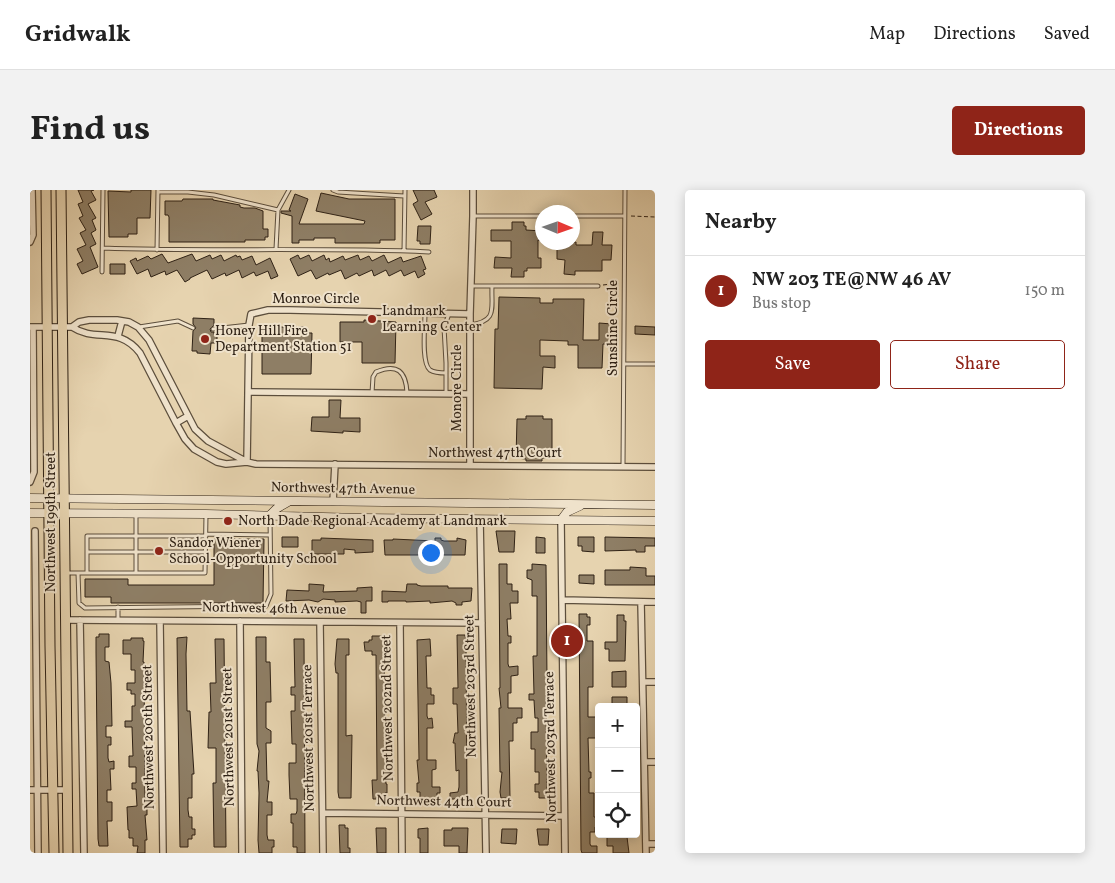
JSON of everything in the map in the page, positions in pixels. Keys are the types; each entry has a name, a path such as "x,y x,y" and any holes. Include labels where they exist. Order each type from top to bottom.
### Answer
{"main road":[{"name":"Northwest 199th Street","path":"46,190 48,513 54,853"},
{"name":"Northwest 199th Street","path":"61,190 67,327 64,573 68,853"},
{"name":"Northwest 47th Avenue","path":"30,498 655,505"},
{"path":"270,515 280,506 292,501"},
{"path":"468,504 476,511 480,519"},
{"path":"561,520 567,512 584,505"},
{"name":"Northwest 47th Avenue","path":"30,513 655,520"}],"street":[{"path":"30,242 33,235 32,190"},
{"name":"Monore Circle","path":"470,465 470,286 473,190"},
{"name":"Monroe Circle","path":"249,325 251,314 268,310 470,314"},
{"path":"67,327 89,320 122,321 138,327 149,340 195,430 208,441 247,462 249,325"},
{"path":"30,482 34,472 32,327 67,327 89,334 118,336 122,321"},
{"name":"Northwest 47th Court","path":"118,336 134,345 140,353 185,439 194,449 217,462 226,464 247,462 256,464 655,467"},
{"path":"248,392 469,394"},
{"path":"176,423 188,416"},
{"path":"334,502 335,464"},
{"name":"Northwest 203rd Street","path":"480,519 486,853"},
{"name":"Northwest 203rd Terrace","path":"561,520 565,853"},
{"path":"35,531 38,853"},
{"path":"562,600 655,602"},
{"path":"641,602 646,853"},
{"name":"Northwest 46th Avenue","path":"66,620 482,623"},
{"path":"80,620 84,853"},
{"name":"Northwest 200th Street","path":"160,621 163,853"},
{"name":"Northwest 201st Street","path":"240,621 242,853"},
{"name":"Northwest 201st Terrace","path":"320,622 323,853"},
{"name":"Northwest 202nd Street","path":"400,623 402,853"},
{"path":"643,682 655,682"},
{"path":"645,762 655,762"},
{"path":"30,790 68,790"},
{"name":"Northwest 44th Court","path":"323,813 564,816"},
{"path":"646,844 655,844"}],"lane":[{"path":"102,272 103,190"},
{"path":"276,249 278,210 289,190"},
{"path":"332,190 404,196"},
{"path":"404,190 404,251"},
{"name":"Sunshine Circle","path":"623,467 625,190"},
{"path":"157,250 158,191 214,195 278,210"},
{"path":"473,216 535,216"},
{"path":"580,216 625,216"},
{"path":"103,248 429,252"},
{"path":"470,286 598,286"},
{"path":"470,325 482,323 488,320 491,315 492,286"},
{"path":"425,313 425,361 429,369 437,373 446,374"},
{"path":"446,394 444,327 450,313"},
{"path":"138,327 178,322 193,328"},
{"path":"213,329 249,325"},
{"path":"624,364 655,364"},
{"path":"372,393 373,377 376,372 389,369 401,372 405,376 407,393"},
{"path":"136,513 136,573"},
{"path":"64,573 205,573 206,514"},
{"path":"78,573 78,603 85,608 266,606 271,594 270,515"},
{"path":"87,573 87,536 270,535"},
{"path":"87,552 205,552"},
{"path":"118,607 118,620"}],"path":[{"path":"625,216 655,217"},
{"path":"598,286 609,283 624,283"}],"building":[{"path":"78,190 94,190 91,191 96,200 88,204 96,218 92,220 96,230 91,233 96,244 90,247 98,267 82,274 77,264 83,261 77,249 86,245 80,233 86,230 79,218 83,216 78,204 83,202"},
{"path":"131,190 151,190 150,218 137,218 137,234 128,234 128,237 109,237 108,191 131,192"},
{"path":"413,190 434,190 437,197 425,202 432,214 421,220 413,204 418,201"},
{"path":"321,193 349,199 395,199 395,240 380,240 380,243 335,243 335,238 314,238 314,240 299,240 299,243 292,243 292,216 281,213 281,211 291,211 289,210 295,194 308,199 299,224 364,224 365,221 316,211"},
{"path":"183,199 213,199 240,205 240,207 244,208 255,208 263,211 263,229 268,229 268,237 265,237 265,240 245,240 245,242 169,242 169,217 165,215 165,201 182,201"},
{"path":"512,222 524,222 526,230 535,231 535,250 538,250 538,258 541,258 541,268 527,268 527,271 524,271 524,277 511,277 512,268 494,268 495,257 511,258 511,241 491,241 491,230 512,230"},
{"path":"418,226 431,226 430,244 420,244 420,241 417,241"},
{"path":"593,232 603,232 602,245 612,245 611,260 602,260 602,271 575,271 575,275 564,274 565,260 557,259 557,250 580,250 580,245 592,245"},
{"path":"162,254 168,263 192,254 196,261 210,255 212,259 221,255 224,261 236,255 237,257 240,256 242,260 252,256 256,265 270,258 278,276 271,279 268,271 256,276 254,272 242,278 239,270 226,276 225,273 212,279 207,270 185,282 177,270 166,275 165,271 151,277 148,269 137,274 130,261 136,258 137,261 148,256 151,259"},
{"path":"298,255 300,259 309,255 312,261 324,255 326,260 329,258 330,262 343,256 345,260 358,255 360,260 369,256 372,261 384,255 388,263 401,257 403,262 421,256 426,269 423,270 425,274 418,278 415,271 404,276 401,270 389,276 386,270 374,276 372,270 359,276 357,273 345,279 341,270 329,275 328,273 316,279 311,270 298,276 290,259"},
{"path":"110,264 125,264 125,274 110,274"},
{"path":"499,297 540,298 540,303 553,303 553,299 584,299 583,340 599,340 599,323 612,324 612,344 603,344 602,368 578,368 578,345 568,345 568,341 540,340 540,356 555,356 555,368 543,367 542,389 494,388 495,329 498,329"},
{"name":"Honey Hill Fire Department Station 51","path":"193,318 214,319 214,325 210,329 211,332 214,332 214,335 217,335 217,343 211,343 210,354 192,351 193,331 196,328 193,324"},
{"path":"364,320 396,322 395,363 362,363 362,342 340,342 340,322 364,322"},
{"path":"635,326 655,327 655,335 635,334"},
{"path":"270,327 304,327 304,333 312,333 311,374 262,374 262,332 270,332"},
{"path":"329,400 341,400 340,418 360,418 360,432 311,431 312,417 329,417"},
{"path":"526,416 543,416 543,419 552,419 552,458 542,458 542,461 526,461 526,459 516,458 517,419 526,419"},
{"path":"496,531 515,531 514,552 499,552"},
{"path":"282,537 298,537 298,547 282,547"},
{"path":"536,537 545,538 545,553 536,553"},
{"path":"578,537 594,537 594,552 582,551 582,546 578,546"},
{"path":"605,537 655,538 655,546 645,546 645,552 636,552 636,550 605,551"},
{"path":"321,538 373,540 373,552 355,553 355,550 344,549 344,554 312,554 312,540 321,540"},
{"path":"435,538 441,538 444,541 457,541 457,538 466,540 465,555 385,555 384,540 435,541"},
{"path":"214,539 264,539 263,603 111,603 111,597 85,597 85,579 128,579 128,585 214,585"},
{"path":"499,564 507,564 507,584 512,584 512,591 518,591 518,603 510,603 511,619 507,619 508,636 511,636 511,643 508,643 508,664 509,667 518,666 518,675 511,676 511,693 508,693 508,708 522,708 522,718 517,718 517,723 513,723 513,741 509,741 510,798 501,798 500,792 502,772 500,772 499,708 501,708 499,688"},
{"path":"532,564 546,565 547,680 552,680 552,687 547,687 546,697 547,798 539,798 539,792 535,792 535,784 539,784 539,772 535,772 535,749 531,749 531,732 538,732 538,718 535,718 534,700 529,700 529,694 534,694 533,656 537,656 537,596 532,596 532,580 527,578 527,570 532,570"},
{"path":"630,567 646,568 646,576 655,576 655,585 605,585 605,570 630,570"},
{"path":"579,575 594,575 594,584 579,583"},
{"path":"309,584 324,585 323,592 357,591 357,588 372,587 372,601 366,601 366,613 361,613 361,602 357,601 335,602 335,600 323,599 318,602 309,600 286,601 287,590 309,591"},
{"path":"407,584 472,588 471,601 462,602 462,605 456,605 452,601 430,603 430,601 382,602 382,591 406,592"},
{"path":"579,614 587,614 587,617 590,617 590,625 587,625 587,641 593,641 593,687 588,687 588,717 595,717 595,738 588,738 589,772 591,772 589,793 594,793 595,817 595,832 590,832 590,844 591,846 597,846 597,853 582,853"},
{"path":"617,615 624,615 624,621 626,621 625,661 609,661 609,649 605,649 605,642 617,642"},
{"path":"99,634 109,634 109,647 105,647 105,661 109,662 112,726 106,726 106,737 111,737 111,745 108,745 108,758 109,762 114,761 114,769 110,769 111,790 107,790 107,802 112,802 112,821 107,821 108,846 99,846 98,839 96,637 99,637"},
{"path":"457,635 465,635 466,641 467,799 450,799 450,793 458,792 459,787 459,770 456,771 455,743 453,743 455,733 458,733 457,704 453,704 453,688 458,688"},
{"path":"372,636 384,636 385,761 387,784 385,799 373,799 372,780 377,780 376,655 372,655 372,651 365,651 364,642 372,640"},
{"path":"187,637 187,711 190,711 194,774 192,774 192,798 188,798 188,810 189,817 192,817 192,829 195,829 195,835 192,835 192,839 188,839 188,847 180,847 177,638"},
{"path":"256,637 266,637 266,662 270,662 271,702 266,702 266,728 271,731 271,743 266,743 267,781 269,781 267,802 272,802 272,815 267,815 267,835 268,840 274,840 272,853 259,853 258,840 259,793 257,771 259,751 257,744"},
{"path":"131,638 143,638 144,641 145,806 147,806 147,815 145,815 147,840 145,840 145,853 137,853 138,846 133,846 133,838 129,838 128,830 127,807 137,806 136,789 132,789 132,783 136,783 136,767 129,767 129,756 133,756 132,727 125,727 125,721 132,721 132,706 135,706 135,694 131,694 131,690 127,690 127,683 135,683 135,670 131,670 131,654 123,654 123,640 131,640"},
{"path":"215,639 224,639 226,847 214,847 213,783 216,783 216,748 208,748 209,712 211,712 210,683 216,683"},
{"path":"294,639 304,639 305,853 297,853 297,847 293,847 293,823 291,823 291,814 296,814 297,811 297,799 290,799 289,775 289,763 296,763 296,744 292,744 291,711 295,711 295,695 291,695 291,687 295,687"},
{"path":"337,639 349,639 349,655 346,655 346,736 352,735 351,798 339,798 338,792 338,673 336,673 335,664"},
{"path":"430,639 431,656 426,656 427,688 431,688 431,695 434,695 434,704 427,704 427,716 428,719 432,718 433,728 427,728 427,760 436,760 436,769 432,770 432,787 440,787 440,793 437,793 437,799 420,799 420,792 417,792 417,783 419,783 417,760 419,760 417,640"},
{"path":"626,671 626,687 612,687 612,672"},
{"path":"612,697 627,697 627,703 612,703"},
{"path":"339,825 345,825 345,828 348,828 348,848 350,848 350,853 340,853"},
{"path":"376,828 386,828 386,853 377,853"},
{"path":"428,828 428,853 420,853 418,829"},
{"path":"452,828 468,828 467,853 459,853 459,846 444,846 444,830 452,830"},
{"path":"502,829 517,829 516,844 501,843"},
{"path":"537,829 549,829 548,845 539,845"},
{"path":"607,838 627,838 629,853 613,853 613,846 607,846"}],"place":[{"name":"Landmark Learning Center","path":"372,319"},
{"name":"Honey Hill Fire Department Station 51","path":"205,339"},
{"name":"North Dade Regional Academy at Landmark","path":"228,521"},
{"name":"Sandor Wiener School-Opportunity School","path":"159,551"},
{"name":"NW 203 TE@NW 46 AV","path":"567,641"}]}
